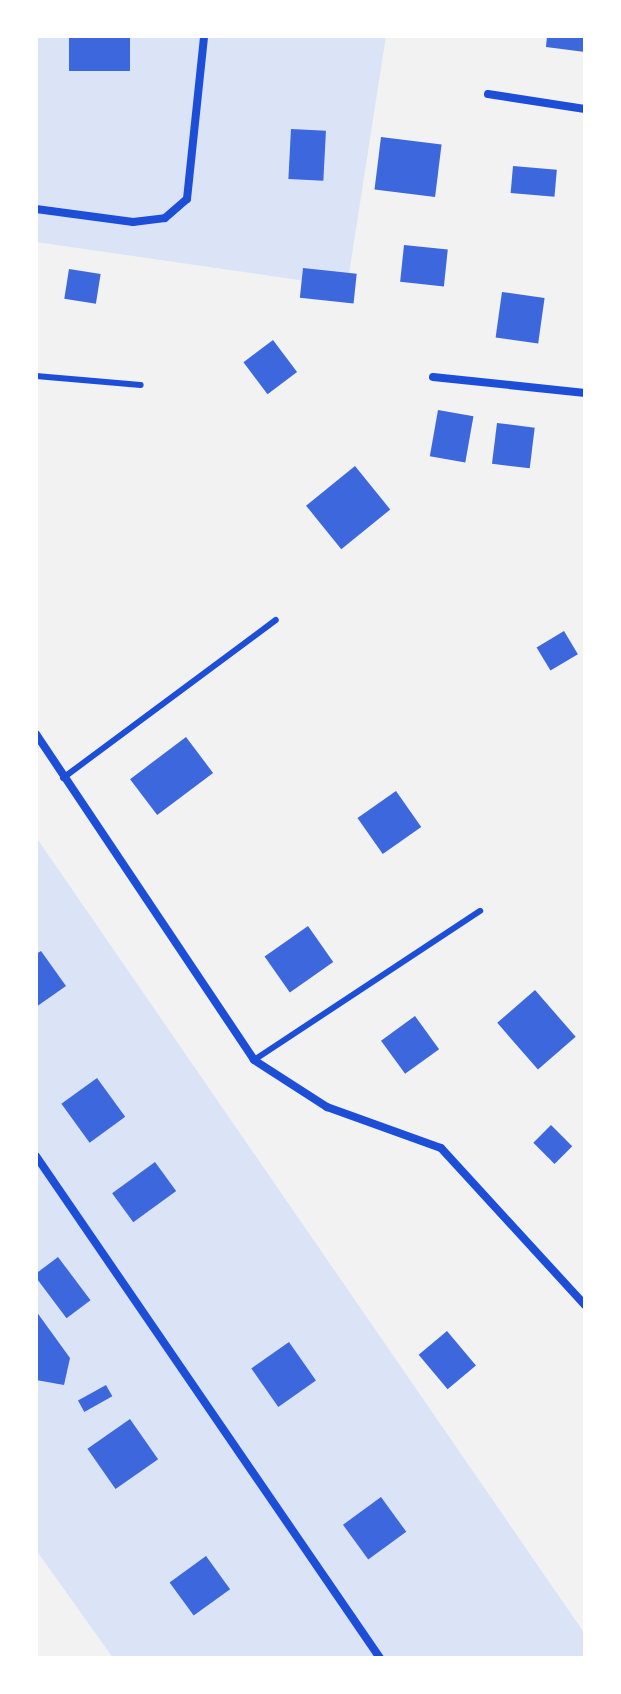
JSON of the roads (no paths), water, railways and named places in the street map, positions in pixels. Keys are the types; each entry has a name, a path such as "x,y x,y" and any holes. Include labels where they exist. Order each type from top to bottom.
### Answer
{"street":[{"path":"36,209 133,222 165,218 187,199 204,36"},
{"path":"488,94 585,109"},
{"path":"433,377 585,393"},
{"path":"36,734 254,1060 327,1107 441,1148 585,1305"},
{"path":"36,1156 380,1658"}],"lane":[{"path":"36,376 141,385"},
{"path":"63,778 276,620"},
{"path":"254,1060 480,911"}]}
